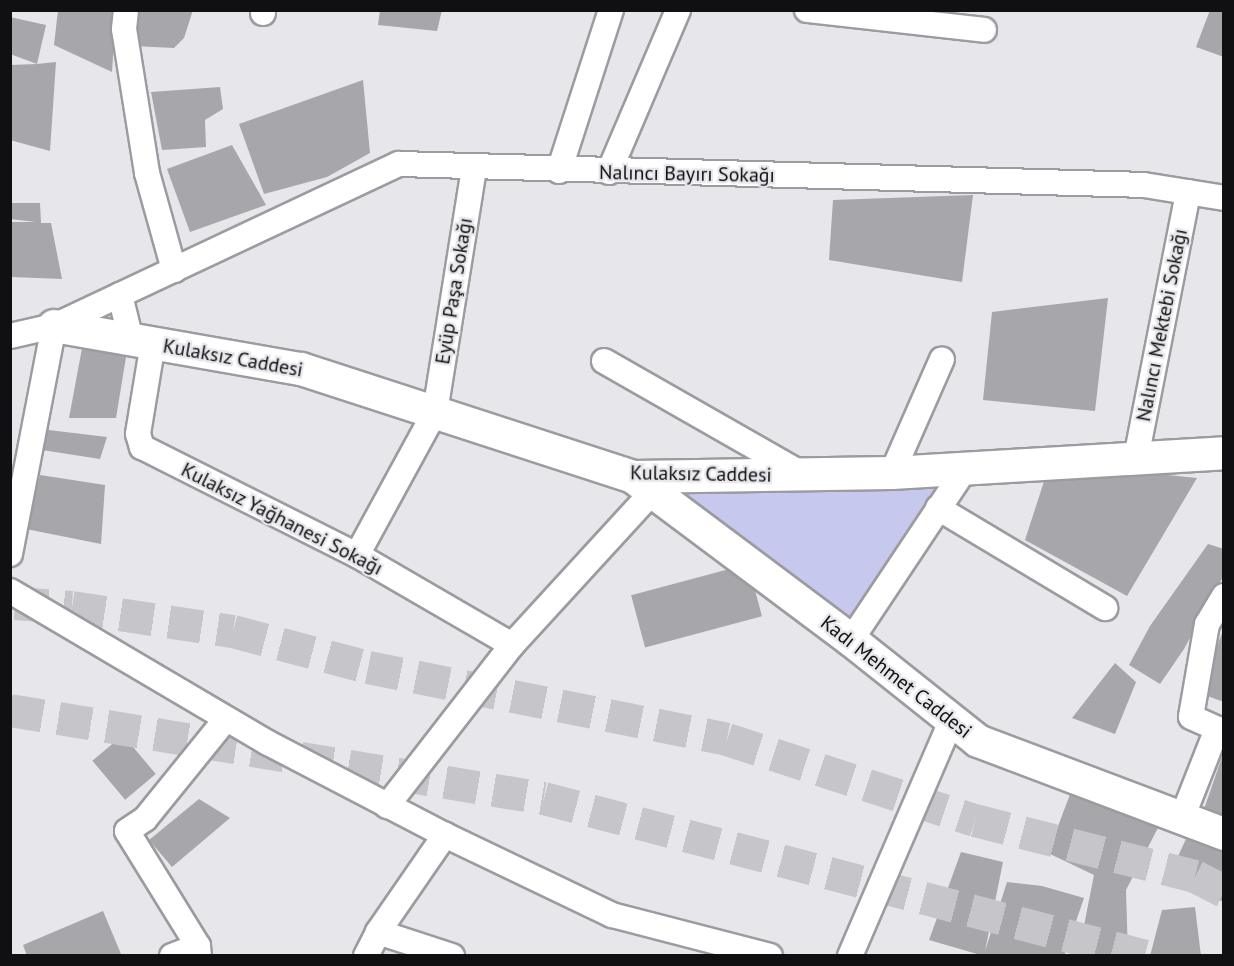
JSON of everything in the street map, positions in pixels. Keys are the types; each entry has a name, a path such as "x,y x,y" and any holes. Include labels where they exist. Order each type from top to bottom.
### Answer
{"street":[{"path":"126,10 124,28 147,172 174,270"},
{"path":"559,171 611,10"},
{"path":"609,172 678,10"},
{"path":"807,10 984,30"},
{"name":"Nalıncı Bayırı Sokağı","path":"10,336 54,326 399,165 474,169 1144,185 1224,198"},
{"name":"Eyüp Paşa Sokağı","path":"357,555 435,412 474,169"},
{"name":"Nalıncı Mektebi Sokağı","path":"1136,458 1188,192"},
{"path":"120,295 142,341"},
{"path":"10,554 54,326"},
{"name":"Kulaksız Caddesi","path":"54,326 301,369 435,412 643,485 1224,453"},
{"name":"Kulaksız Yağhanesi Sokağı","path":"142,341 138,434 142,447 357,555 512,645"},
{"path":"892,473 942,359"},
{"path":"604,361 804,475"},
{"path":"851,640 965,469"},
{"path":"387,806 512,645 643,485"},
{"name":"Kadı Mehmet Caddesi","path":"643,485 851,640 978,741 1224,834"},
{"path":"938,508 1105,608"},
{"path":"10,591 226,719 445,835 612,915 770,956"},
{"path":"1182,818 1220,730 1191,717 1207,624 1224,596"},
{"path":"172,956 204,952 127,831 145,819 226,719"},
{"path":"850,956 951,721"},
{"path":"366,956 378,932 445,835"},
{"path":"378,932 453,956"}],"shaded area":[{"path":"951,484 848,632 658,486"}],"building":[{"path":"58,10 116,10 112,72 54,45"},
{"path":"136,10 193,10 184,38 174,48 134,46"},
{"path":"380,10 442,10 437,31 378,25"},
{"path":"1210,10 1224,10 1224,57 1196,47"},
{"path":"10,17 46,25 37,64 10,54"},
{"path":"56,62 50,151 10,140 10,65"},
{"path":"363,80 370,153 327,177 264,194 239,124"},
{"path":"220,87 223,109 205,120 206,147 162,150 151,92"},
{"path":"232,145 266,205 190,232 167,169"},
{"path":"973,195 962,282 829,260 833,200"},
{"path":"10,203 40,203 41,223 51,223 62,279 12,277 10,222 36,222 10,219"},
{"path":"1108,298 1095,411 983,400 992,312"},
{"path":"83,343 127,351 116,418 69,418"},
{"path":"40,429 107,437 100,459 42,450"},
{"path":"1050,463 1197,478 1127,596 1025,540"},
{"path":"40,475 105,485 101,544 26,529"},
{"path":"1208,544 1224,549 1224,575 1184,649 1160,684 1129,665 1150,626"},
{"path":"748,564 762,616 645,647 631,595"},
{"path":"1224,628 1224,702 1199,693"},
{"path":"1115,663 1136,682 1115,734 1072,718"},
{"path":"123,735 156,774 125,800 92,761"},
{"path":"1224,754 1224,822 1202,815"},
{"path":"1072,789 1161,822 1126,890 1128,956 1078,956 1094,875 1048,853"},
{"path":"199,799 230,818 172,867 149,840"},
{"path":"1191,828 1224,842 1224,902 1168,878"},
{"path":"961,852 1003,862 985,951 1007,882 1042,886 1084,898 1064,956 984,956 929,940"},
{"path":"1195,907 1201,956 1150,956 1162,910"},
{"path":"103,911 121,954 27,956 23,945"}],"tunnel":[{"path":"15,603 72,607 233,631 368,667 727,739 975,820 1195,876 1224,891"},
{"path":"10,710 544,798 1146,956"}]}
